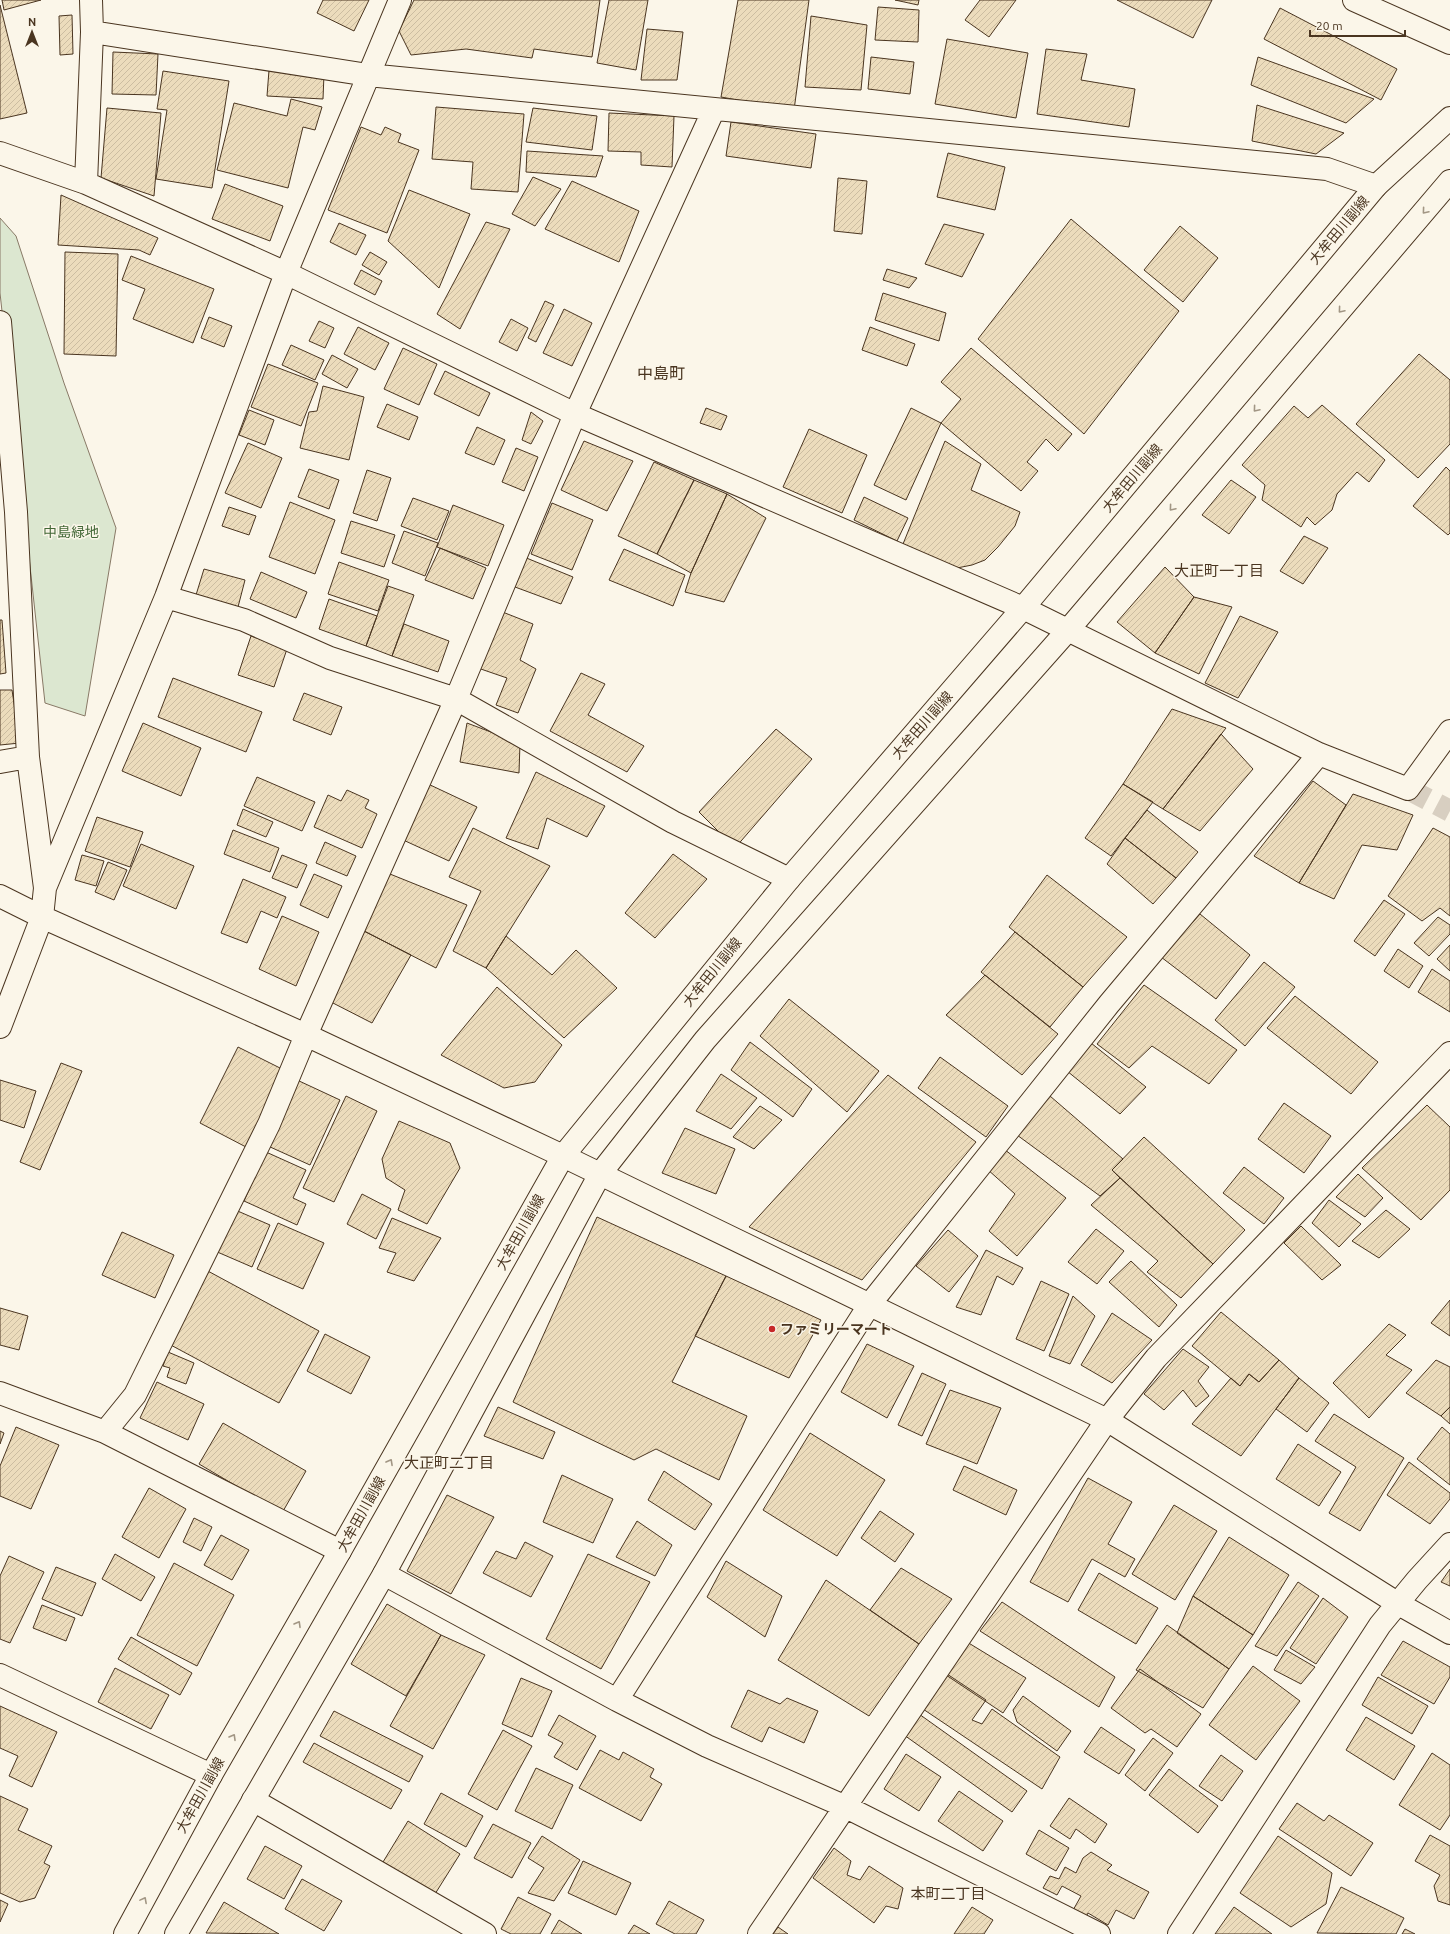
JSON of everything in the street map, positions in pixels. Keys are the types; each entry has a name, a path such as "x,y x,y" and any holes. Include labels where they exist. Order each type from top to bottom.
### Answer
{"street":[{"path":"86,184 92,32 91,0"},
{"path":"45,888 166,596 286,273 400,0"},
{"path":"1354,0 1450,43"},
{"path":"92,32 368,75 1327,169 1376,186"},
{"path":"105,1432 135,1395 269,1124 306,1035 456,699 575,414 714,109"},
{"name":"大牟田川副線","path":"125,1934 211,1775 340,1551 563,1156 788,879 1023,608 1376,186 1450,118"},
{"path":"0,153 86,184 286,273 575,414 1023,608 1319,754 1408,788 1450,731"},
{"path":"176,1934 384,1574 600,1174 705,1040 1068,630 1450,181"},
{"path":"0,322 8,513 28,757 45,888 42,917 0,1027"},
{"path":"166,596 244,620 330,658 456,699 673,822 788,879"},
{"path":"617,1700 870,1304 1109,1004 1319,754"},
{"path":"0,762 28,757"},
{"path":"0,896 42,917 306,1035 563,1156 1107,1420 1397,1603 1450,1633"},
{"path":"759,1934 1107,1420 1156,1358 1450,1053"},
{"path":"0,1393 105,1432 340,1551"},
{"path":"1179,1934 1380,1625 1397,1603 1450,1544"},
{"path":"384,1574 617,1700 707,1746 846,1807 1099,1934"},
{"path":"0,1675 211,1775"},
{"path":"253,1800 484,1934"}],"green space":[{"name":"中島緑地","path":"0,218 16,236 64,383 116,528 85,716 45,703 0,293"}],"building":[{"path":"2,0 41,0 4,10"},
{"path":"323,0 369,0 354,31 317,13"},
{"path":"414,0 600,0 592,57 534,49 532,58 466,49 411,55 399,31"},
{"path":"609,0 648,0 636,70 597,63"},
{"path":"738,0 809,0 794,110 721,97"},
{"path":"895,0 919,0 918,5"},
{"path":"980,0 1016,0 989,37 965,20"},
{"path":"1117,0 1212,0 1193,38"},
{"path":"0,5 27,113 0,119"},
{"path":"878,7 919,10 918,42 875,40"},
{"path":"1280,8 1397,69 1381,100 1264,39"},
{"path":"72,15 73,54 60,55 59,16"},
{"path":"811,16 867,25 861,90 805,87"},
{"path":"647,29 683,32 677,80 641,80"},
{"path":"947,39 1028,53 1016,118 935,104"},
{"path":"1046,49 1087,54 1081,80 1135,89 1129,127 1037,114"},
{"path":"113,52 158,54 156,95 112,94"},
{"path":"871,57 914,62 910,94 868,89"},
{"path":"1258,57 1374,99 1346,123 1251,85"},
{"path":"269,70 324,74 323,99 267,96"},
{"path":"163,71 229,81 212,188 156,179 167,110 157,109"},
{"path":"291,99 322,107 315,130 303,127 288,188 217,170 234,103 287,116"},
{"path":"1257,105 1344,133 1316,154 1252,141"},
{"path":"436,107 524,114 518,192 471,189 473,162 432,159"},
{"path":"107,108 161,113 154,196 101,178"},
{"path":"533,108 597,116 592,150 526,142"},
{"path":"609,113 674,116 672,167 641,165 641,152 608,151"},
{"path":"731,122 816,134 811,168 726,156"},
{"path":"361,127 381,135 385,127 401,134 398,142 419,150 387,233 328,210"},
{"path":"527,151 603,156 596,177 526,172"},
{"path":"948,153 1005,167 995,210 937,197"},
{"path":"533,177 561,189 535,226 512,214"},
{"path":"838,178 867,181 862,234 834,231"},
{"path":"572,181 639,211 619,262 545,229"},
{"path":"225,184 283,206 270,241 212,219"},
{"path":"409,190 470,214 439,288 388,241"},
{"path":"61,195 158,238 150,255 139,250 58,245"},
{"path":"1071,219 1179,311 1084,434 978,339"},
{"path":"486,222 510,229 460,329 437,314"},
{"path":"339,223 366,235 356,255 330,242"},
{"path":"944,224 984,234 962,277 925,264"},
{"path":"1180,226 1218,258 1183,302 1144,270"},
{"path":"65,252 118,254 116,356 64,354"},
{"path":"370,252 387,262 379,275 362,265"},
{"path":"131,256 214,289 193,343 133,319 145,289 122,280"},
{"path":"887,269 917,278 909,288 883,280"},
{"path":"361,270 382,281 375,295 354,284"},
{"path":"883,293 946,313 939,341 875,320"},
{"path":"545,301 554,305 536,342 528,338"},
{"path":"564,309 592,323 572,366 543,353"},
{"path":"209,317 232,326 224,347 201,338"},
{"path":"511,319 528,328 517,351 499,342"},
{"path":"319,321 334,328 325,348 309,341"},
{"path":"358,327 389,343 375,370 344,354"},
{"path":"870,327 915,344 907,366 862,350"},
{"path":"291,345 324,360 315,380 282,365"},
{"path":"403,348 437,364 419,405 384,389"},
{"path":"971,348 1072,434 1058,451 1046,439 1027,462 1038,471 1021,491 941,423 961,399 941,382"},
{"path":"1419,354 1450,380 1450,444 1418,478 1356,424"},
{"path":"332,355 358,369 347,388 322,374"},
{"path":"268,364 318,383 301,426 251,407"},
{"path":"445,371 490,393 479,416 434,394"},
{"path":"323,386 364,397 349,460 300,448 309,412 317,411"},
{"path":"387,404 418,417 409,440 377,427"},
{"path":"1322,405 1385,460 1369,482 1357,472 1337,494 1332,510 1315,525 1307,517 1301,527 1262,500 1265,485 1242,465 1294,406 1308,418"},
{"path":"706,408 727,416 721,430 700,423"},
{"path":"911,408 941,423 906,500 874,485"},
{"path":"249,410 274,420 265,445 239,435"},
{"path":"531,412 543,421 531,444 522,440"},
{"path":"477,427 505,440 494,465 465,453"},
{"path":"809,429 867,455 842,513 783,487"},
{"path":"584,441 633,461 607,511 561,490"},
{"path":"945,441 981,464 971,490 1020,512 1015,526 985,560 972,565 957,568 903,544"},
{"path":"248,443 282,458 261,508 225,493"},
{"path":"516,448 538,457 524,491 502,482"},
{"path":"654,462 694,480 657,554 618,536"},
{"path":"1446,467 1450,471 1450,533 1448,535 1413,506"},
{"path":"309,469 339,480 329,509 298,497"},
{"path":"367,470 391,478 377,521 353,513"},
{"path":"694,480 727,494 691,573 657,554"},
{"path":"1231,480 1256,497 1229,534 1202,515"},
{"path":"727,494 766,518 724,602 685,592 691,573"},
{"path":"864,497 908,518 897,541 854,520"},
{"path":"413,498 449,511 437,540 401,526"},
{"path":"290,502 335,520 315,574 269,557"},
{"path":"552,503 593,520 572,570 531,554"},
{"path":"453,505 504,525 488,566 437,547"},
{"path":"229,507 256,516 249,535 222,526"},
{"path":"351,521 395,535 384,567 341,553"},
{"path":"404,531 438,543 425,576 392,563"},
{"path":"1304,536 1328,548 1303,584 1280,571"},
{"path":"440,548 486,568 473,599 425,580"},
{"path":"624,549 685,575 673,606 609,580"},
{"path":"524,557 573,577 561,604 515,587"},
{"path":"339,562 389,580 378,611 328,594"},
{"path":"1165,567 1194,597 1155,653 1117,622"},
{"path":"204,569 245,580 238,607 196,595"},
{"path":"261,572 307,592 296,618 250,599"},
{"path":"388,586 414,595 392,656 366,646"},
{"path":"1194,597 1232,607 1199,674 1155,653"},
{"path":"329,599 377,616 366,646 319,629"},
{"path":"500,611 533,624 520,660 536,669 518,713 496,705 507,678 475,667"},
{"path":"1240,616 1278,632 1238,698 1205,683"},
{"path":"0,620 2,620 6,673 0,674"},
{"path":"404,624 449,641 438,672 392,656"},
{"path":"251,636 287,649 274,687 238,675"},
{"path":"581,673 605,684 588,715 644,746 627,772 550,731"},
{"path":"173,678 262,712 246,752 158,717"},
{"path":"0,690 12,690 20,743 0,745"},
{"path":"304,693 342,707 331,735 293,720"},
{"path":"1172,709 1226,728 1163,809 1123,784"},
{"path":"143,723 201,748 181,796 122,771"},
{"path":"467,723 520,743 519,773 460,762"},
{"path":"776,729 812,759 735,848 699,812"},
{"path":"1221,734 1253,769 1200,831 1163,809"},
{"path":"536,772 605,806 587,837 547,818 538,849 506,838"},
{"path":"257,777 315,802 302,831 244,806"},
{"path":"1313,781 1346,805 1299,883 1254,856"},
{"path":"426,783 477,807 449,861 401,839"},
{"path":"1123,784 1153,802 1111,856 1085,838"},
{"path":"347,790 369,800 365,808 377,814 362,848 314,827 328,795 341,801"},
{"path":"1353,794 1413,815 1397,850 1362,845 1334,899 1299,883"},
{"path":"243,809 273,822 266,837 237,825"},
{"path":"1147,810 1198,852 1176,878 1125,838"},
{"path":"97,817 143,832 130,867 85,851"},
{"path":"473,828 550,866 486,968 453,951 481,891 449,877"},
{"path":"1433,828 1450,837 1450,916 1440,908 1422,921 1388,896"},
{"path":"233,830 279,848 270,872 224,854"},
{"path":"1125,838 1176,878 1153,904 1107,864"},
{"path":"325,842 356,856 347,876 316,863"},
{"path":"141,844 194,866 176,909 123,886"},
{"path":"673,854 707,879 655,938 625,913"},
{"path":"82,855 104,861 96,886 75,880"},
{"path":"282,855 307,865 297,888 272,878"},
{"path":"108,862 127,870 114,900 95,892"},
{"path":"385,872 467,905 436,968 364,931"},
{"path":"314,874 342,886 328,918 300,905"},
{"path":"1047,875 1127,937 1083,987 1009,927"},
{"path":"243,879 286,897 277,918 261,911 247,943 221,933"},
{"path":"1384,900 1405,914 1375,956 1354,941"},
{"path":"1200,914 1250,955 1216,999 1161,957"},
{"path":"282,916 319,932 296,986 259,969"},
{"path":"1438,917 1450,925 1450,934 1429,956 1414,943"},
{"path":"364,931 411,955 372,1023 331,1002"},
{"path":"1015,932 1083,987 1050,1027 981,972"},
{"path":"506,936 552,975 576,950 617,988 564,1038 486,968"},
{"path":"1450,945 1450,971 1437,959"},
{"path":"1398,949 1423,966 1409,988 1384,971"},
{"path":"1264,962 1295,987 1245,1046 1215,1020"},
{"path":"1432,969 1450,981 1450,1012 1418,992"},
{"path":"985,975 1058,1034 1022,1075 946,1015"},
{"path":"1144,985 1237,1050 1209,1084 1152,1046 1129,1068 1097,1044"},
{"path":"497,987 562,1045 535,1082 504,1088 441,1055"},
{"path":"1295,996 1378,1062 1351,1094 1267,1028"},
{"path":"789,999 879,1071 847,1112 760,1036"},
{"path":"750,1042 812,1089 793,1117 731,1070"},
{"path":"1091,1043 1146,1087 1120,1114 1067,1071"},
{"path":"238,1047 284,1070 246,1147 200,1123"},
{"path":"940,1057 1008,1106 986,1137 918,1088"},
{"path":"61,1063 82,1071 40,1170 20,1162"},
{"path":"721,1074 757,1098 731,1129 696,1111"},
{"path":"888,1075 976,1142 862,1280 749,1227"},
{"path":"0,1080 36,1091 24,1128 0,1120"},
{"path":"297,1080 340,1100 310,1165 268,1146"},
{"path":"346,1096 377,1111 334,1202 303,1188"},
{"path":"1050,1096 1123,1159 1112,1170 1120,1178 1100,1196 1017,1135"},
{"path":"1284,1103 1331,1136 1304,1173 1258,1139"},
{"path":"1427,1105 1450,1127 1450,1190 1421,1220 1362,1168"},
{"path":"760,1106 782,1120 754,1149 733,1137"},
{"path":"399,1121 450,1143 460,1168 427,1224 398,1210 405,1190 386,1178 382,1159"},
{"path":"685,1128 735,1149 716,1194 662,1173"},
{"path":"1144,1137 1245,1230 1213,1264 1112,1170"},
{"path":"1004,1149 1066,1198 1017,1256 989,1231 1015,1194 987,1169"},
{"path":"266,1152 306,1170 293,1198 306,1204 297,1225 244,1201"},
{"path":"1244,1167 1284,1198 1264,1224 1223,1193"},
{"path":"1358,1174 1383,1198 1365,1217 1336,1197"},
{"path":"1120,1178 1213,1264 1181,1298 1147,1272 1158,1261 1091,1205"},
{"path":"362,1194 391,1209 376,1239 347,1224"},
{"path":"1329,1200 1361,1224 1339,1247 1312,1223"},
{"path":"233,1209 270,1225 252,1267 215,1251"},
{"path":"1386,1210 1410,1229 1379,1258 1352,1241"},
{"path":"597,1217 726,1276 672,1382 747,1416 719,1480 656,1449 634,1460 513,1402"},
{"path":"392,1218 441,1238 414,1281 387,1272 396,1253 379,1248"},
{"path":"278,1223 324,1243 303,1289 257,1269"},
{"path":"1301,1226 1341,1265 1322,1280 1284,1243"},
{"path":"1096,1229 1124,1251 1097,1284 1068,1262"},
{"path":"948,1230 978,1256 949,1292 916,1266"},
{"path":"122,1232 174,1255 155,1298 102,1275"},
{"path":"986,1250 1023,1268 1013,1285 997,1276 981,1315 956,1307"},
{"path":"1131,1261 1177,1305 1159,1327 1109,1282"},
{"path":"206,1270 319,1331 279,1403 167,1343"},
{"path":"726,1276 821,1320 789,1378 695,1336"},
{"path":"1041,1281 1069,1294 1044,1351 1016,1339"},
{"path":"1073,1296 1095,1316 1070,1364 1049,1356"},
{"path":"1450,1300 1450,1336 1431,1323"},
{"path":"0,1308 28,1316 19,1350 0,1345"},
{"path":"1221,1312 1279,1360 1259,1382 1249,1374 1240,1386 1192,1346"},
{"path":"1112,1313 1152,1340 1112,1383 1081,1365"},
{"path":"1389,1324 1406,1335 1386,1355 1412,1370 1369,1418 1333,1383"},
{"path":"325,1334 370,1357 351,1394 307,1371"},
{"path":"867,1344 914,1366 887,1418 841,1392"},
{"path":"1183,1349 1209,1367 1198,1381 1209,1396 1196,1407 1183,1390 1164,1410 1144,1394"},
{"path":"168,1352 194,1363 186,1384 167,1377 170,1368 163,1366"},
{"path":"1279,1360 1299,1378 1241,1456 1192,1424 1231,1378 1240,1386 1249,1374 1259,1382"},
{"path":"1436,1360 1450,1367 1450,1407 1441,1416 1406,1393"},
{"path":"922,1373 946,1384 922,1436 898,1425"},
{"path":"1299,1378 1329,1403 1307,1432 1276,1409"},
{"path":"157,1382 204,1404 188,1440 140,1418"},
{"path":"950,1390 1001,1408 977,1464 926,1444"},
{"path":"498,1407 555,1432 543,1459 484,1436"},
{"path":"1450,1407 1450,1424 1441,1416"},
{"path":"1334,1414 1404,1458 1360,1531 1329,1513 1356,1467 1315,1441"},
{"path":"223,1423 306,1471 282,1513 199,1464"},
{"path":"16,1427 59,1445 31,1509 0,1496 0,1466"},
{"path":"1442,1427 1450,1434 1450,1485 1417,1459"},
{"path":"0,1431 4,1433 0,1444"},
{"path":"810,1433 885,1480 837,1556 763,1510"},
{"path":"1298,1444 1341,1472 1319,1506 1276,1479"},
{"path":"1409,1462 1450,1493 1450,1499 1430,1524 1387,1495"},
{"path":"964,1466 1017,1490 1006,1515 953,1490"},
{"path":"664,1471 712,1504 695,1530 648,1500"},
{"path":"562,1475 613,1499 593,1543 543,1522"},
{"path":"1088,1478 1132,1502 1108,1544 1135,1559 1125,1577 1092,1559 1068,1602 1030,1582"},
{"path":"149,1488 186,1509 159,1558 122,1537"},
{"path":"447,1495 494,1517 451,1594 407,1571"},
{"path":"1174,1505 1217,1531 1175,1600 1132,1574"},
{"path":"880,1511 914,1534 895,1562 861,1538"},
{"path":"194,1518 212,1527 201,1551 183,1542"},
{"path":"637,1521 672,1545 655,1576 616,1557"},
{"path":"221,1535 249,1550 232,1580 204,1565"},
{"path":"1229,1537 1289,1575 1253,1635 1193,1596"},
{"path":"525,1542 553,1556 531,1597 483,1573 496,1551 516,1559"},
{"path":"115,1554 155,1577 141,1601 102,1579"},
{"path":"588,1554 650,1582 601,1669 546,1639"},
{"path":"9,1556 44,1572 10,1643 0,1639 0,1576"},
{"path":"726,1561 782,1596 765,1637 707,1597"},
{"path":"174,1563 234,1595 197,1666 137,1635"},
{"path":"56,1567 96,1583 82,1616 42,1599"},
{"path":"901,1568 952,1599 919,1644 870,1610"},
{"path":"1450,1569 1450,1586 1441,1582"},
{"path":"1099,1573 1158,1608 1136,1644 1078,1610"},
{"path":"826,1580 919,1644 869,1716 778,1660"},
{"path":"1298,1582 1319,1596 1277,1656 1255,1646"},
{"path":"1193,1596 1253,1635 1229,1669 1177,1633"},
{"path":"1323,1598 1348,1617 1316,1664 1290,1648"},
{"path":"1002,1602 1115,1677 1099,1707 980,1631"},
{"path":"387,1604 441,1635 406,1696 351,1664"},
{"path":"42,1605 75,1618 66,1641 33,1628"},
{"path":"1167,1625 1229,1669 1203,1708 1136,1670"},
{"path":"441,1635 485,1655 433,1749 390,1726"},
{"path":"131,1637 192,1673 180,1695 118,1659"},
{"path":"1403,1641 1450,1667 1450,1677 1434,1704 1381,1675"},
{"path":"967,1642 1026,1678 1003,1713 946,1675"},
{"path":"1286,1650 1315,1667 1301,1684 1274,1670"},
{"path":"1253,1666 1300,1701 1256,1760 1209,1725"},
{"path":"115,1668 169,1695 151,1729 98,1702"},
{"path":"1140,1669 1201,1714 1177,1747 1151,1729 1145,1733 1111,1708"},
{"path":"944,1672 986,1700 972,1720 982,1724 992,1709 1060,1757 1042,1789 920,1707"},
{"path":"1378,1677 1428,1706 1412,1734 1362,1705"},
{"path":"521,1678 552,1691 532,1737 502,1724"},
{"path":"748,1690 780,1704 787,1698 818,1711 804,1743 769,1727 762,1742 731,1727"},
{"path":"1023,1696 1071,1731 1057,1751 1017,1722 1013,1710"},
{"path":"0,1706 57,1732 32,1787 9,1776 18,1756 0,1748"},
{"path":"334,1711 423,1756 409,1782 320,1736"},
{"path":"919,1714 1027,1791 1012,1812 904,1735"},
{"path":"559,1715 596,1736 577,1770 554,1757 563,1743 548,1735"},
{"path":"1366,1717 1415,1746 1394,1780 1346,1750"},
{"path":"1101,1727 1135,1750 1119,1774 1084,1752"},
{"path":"503,1730 532,1746 497,1810 468,1794"},
{"path":"1153,1738 1173,1753 1145,1791 1125,1775"},
{"path":"314,1743 402,1790 391,1809 303,1762"},
{"path":"600,1750 619,1760 623,1752 654,1769 650,1777 662,1784 641,1821 579,1788"},
{"path":"1432,1753 1450,1765 1450,1815 1440,1830 1399,1805"},
{"path":"906,1754 941,1777 919,1811 884,1789"},
{"path":"1221,1755 1243,1771 1222,1801 1199,1786"},
{"path":"536,1768 573,1785 552,1829 515,1811"},
{"path":"1169,1769 1218,1806 1198,1833 1149,1795"},
{"path":"959,1791 1003,1821 983,1851 938,1821"},
{"path":"441,1793 483,1816 466,1847 424,1824"},
{"path":"0,1796 28,1809 18,1830 52,1846 44,1863 50,1866 35,1898 20,1902 0,1893"},
{"path":"1069,1798 1107,1824 1095,1843 1076,1829 1070,1839 1050,1826"},
{"path":"1297,1803 1324,1821 1329,1815 1373,1843 1351,1876 1279,1829"},
{"path":"408,1821 460,1854 435,1894 383,1862"},
{"path":"493,1824 531,1843 512,1878 474,1858"},
{"path":"1039,1830 1069,1848 1056,1871 1026,1854"},
{"path":"1430,1835 1450,1846 1450,1905 1438,1901 1434,1886 1440,1875 1415,1861"},
{"path":"542,1836 580,1860 554,1901 528,1893 544,1868 528,1858"},
{"path":"1278,1836 1332,1873 1326,1904 1291,1927 1240,1893"},
{"path":"265,1846 302,1866 284,1899 247,1879"},
{"path":"834,1848 851,1861 847,1875 860,1880 869,1866 903,1888 898,1909 886,1906 874,1923 813,1878"},
{"path":"1091,1852 1112,1865 1107,1870 1149,1892 1134,1919 1116,1910 1108,1925 1088,1913 1085,1919 1072,1912 1081,1896 1062,1886 1057,1895 1043,1888 1050,1876 1059,1879 1065,1867 1076,1873 1083,1858"},
{"path":"583,1861 631,1883 616,1915 568,1893"},
{"path":"302,1879 342,1901 324,1931 285,1909"},
{"path":"1341,1887 1404,1918 1396,1934 1317,1933"},
{"path":"518,1897 551,1914 540,1934 511,1934 501,1929"},
{"path":"0,1900 8,1904 0,1922"},
{"path":"669,1901 704,1920 696,1934 675,1934 656,1924"},
{"path":"224,1902 279,1934 206,1933"},
{"path":"972,1907 993,1920 984,1934 954,1934"},
{"path":"1234,1907 1272,1934 1215,1934"},
{"path":"559,1920 582,1934 551,1934"},
{"path":"634,1925 650,1934 628,1934"},
{"path":"778,1927 788,1934 773,1934"},
{"path":"1405,1929 1415,1934 1402,1934"}],"tunnel":[{"path":"1408,789 1450,811"}],"place":[{"name":"ファミリーマート","path":"772,1329"}],"district":[{"name":"中島町","path":"661,373"},
{"name":"大正町一丁目","path":"1219,570"},
{"name":"大正町二丁目","path":"449,1462"},
{"name":"本町二丁目","path":"948,1893"}]}
